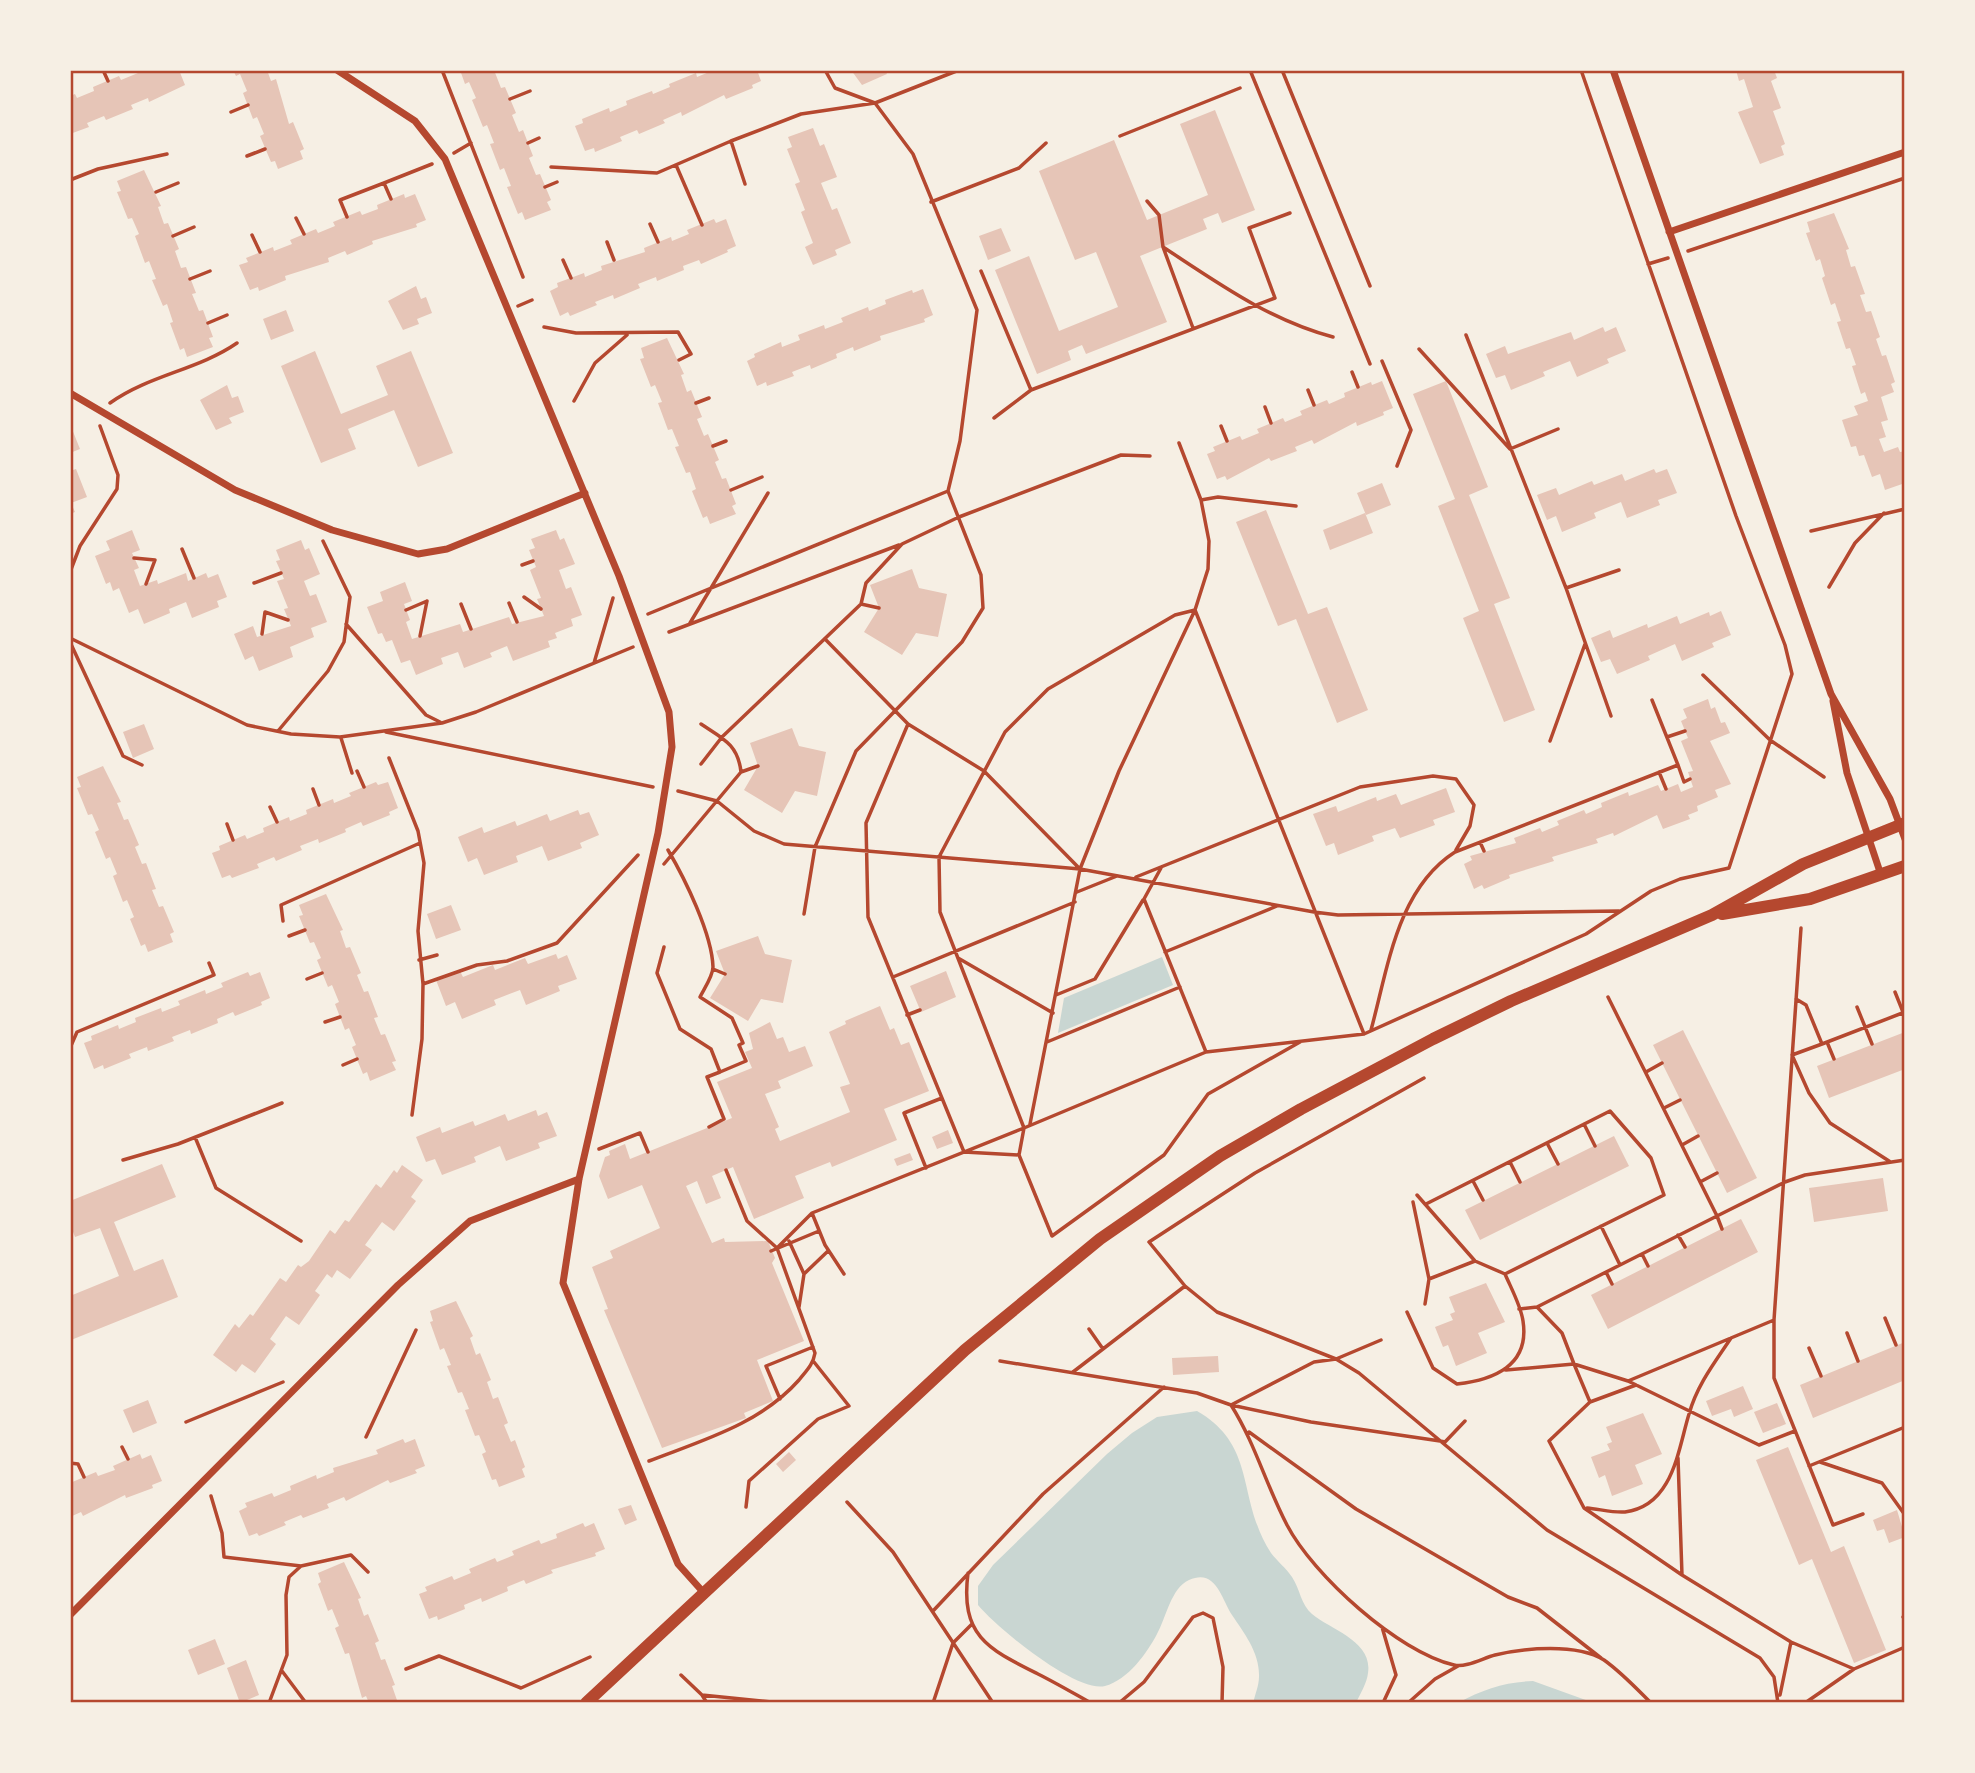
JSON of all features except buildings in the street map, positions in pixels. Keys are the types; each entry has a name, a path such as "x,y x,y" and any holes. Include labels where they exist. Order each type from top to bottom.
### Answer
{"main road":[{"path":"586,1703 965,1350 1100,1239 1210,1163 1301,1108 1421,1045 1511,1002 1712,915 1803,864 1867,836 1903,824"},
{"path":"1712,915 1810,900 1905,866"}],"street":[{"path":"337,70 415,121 445,159 619,576 669,712 672,747 658,833 579,1179 563,1283 678,1564 704,1593"},
{"path":"1613,70 1831,694 1847,773 1881,875"},
{"path":"1669,232 1905,152"},
{"path":"70,393 236,490 314,523 418,554 447,549 585,493"},
{"path":"1831,694 1891,799 1903,824 1905,839"},
{"path":"70,1615 398,1285 470,1221 579,1179"}],"path":[{"path":"103,70 108,81"},
{"path":"442,70 523,277"},
{"path":"804,914 815,847 856,751 962,642 983,608 981,575 948,491 960,441 977,310 913,154 875,103 835,88 825,70"},
{"path":"551,167 657,173 801,114 875,103 959,70"},
{"path":"1250,70 1370,364"},
{"path":"1282,70 1370,286"},
{"path":"788,1241 812,1213 1206,1052 1364,1034 1586,934 1651,891 1680,879 1729,868 1792,674 1790,662 1581,70"},
{"path":"1121,136 1240,88"},
{"path":"510,99 530,91"},
{"path":"231,112 248,105"},
{"path":"528,143 539,138"},
{"path":"731,141 745,184"},
{"path":"931,202 1019,168 1046,143"},
{"path":"247,156 265,149"},
{"path":"70,180 98,169 167,154"},
{"path":"347,217 340,200 445,159"},
{"path":"676,165 702,225"},
{"path":"1648,264 1905,178"},
{"path":"545,187 557,182"},
{"path":"156,192 178,183"},
{"path":"384,183 391,199"},
{"path":"1147,201 1159,215 1163,247 1193,328"},
{"path":"994,418 1031,390 1275,298 1249,228 1290,213"},
{"path":"296,218 304,234"},
{"path":"650,224 658,242"},
{"path":"173,236 194,227"},
{"path":"252,234 260,252"},
{"path":"607,242 614,260"},
{"path":"1163,247 1254,306 1301,328 1333,337"},
{"path":"564,260 571,278"},
{"path":"190,279 210,271"},
{"path":"981,271 1031,390"},
{"path":"208,323 227,315"},
{"path":"544,327 576,333 678,332 691,354 679,360"},
{"path":"574,401 595,363 629,334"},
{"path":"1466,334 1566,588 1611,716"},
{"path":"70,572 80,546 117,489 118,475 99,423 99,410 131,387 221,355 237,343"},
{"path":"1419,349 1510,449"},
{"path":"1382,361 1411,430 1397,466"},
{"path":"1352,372 1358,387"},
{"path":"1308,390 1314,405"},
{"path":"696,403 709,398"},
{"path":"1265,407 1271,423"},
{"path":"1221,426 1227,441"},
{"path":"1510,449 1558,429"},
{"path":"713,446 726,441"},
{"path":"1030,1125 1080,869 1119,771 1195,611 1208,569 1209,541 1201,500 1179,443"},
{"path":"669,632 902,544 959,517 1121,455 1150,456"},
{"path":"731,490 762,477"},
{"path":"70,640 247,725 278,732 340,737 442,723 476,712 635,646 626,624 636,619 948,491"},
{"path":"689,625 768,493"},
{"path":"1201,500 1218,497 1250,499 1296,506"},
{"path":"1811,531 1885,511 1905,509"},
{"path":"1829,587 1855,542 1885,511"},
{"path":"278,732 328,671 344,642 350,597 314,523"},
{"path":"701,764 722,737 862,604 866,583 902,544"},
{"path":"182,549 194,578"},
{"path":"134,558 155,560 146,584"},
{"path":"522,565 533,561"},
{"path":"1566,588 1619,570"},
{"path":"254,583 281,573"},
{"path":"594,663 619,576"},
{"path":"524,597 541,609"},
{"path":"406,610 427,601 420,636"},
{"path":"509,603 517,622"},
{"path":"461,604 471,629"},
{"path":"862,604 879,608"},
{"path":"1195,611 1175,615 1048,689 1005,732 939,857 940,912 1024,1128 1019,1155 1052,1236 1164,1155 1208,1094 1300,1042"},
{"path":"1195,611 1364,1034"},
{"path":"262,634 265,612 288,620"},
{"path":"346,624 426,715 442,723"},
{"path":"70,640 123,757 142,765"},
{"path":"825,640 892,711 908,724 984,771 1080,869"},
{"path":"1550,741 1585,642"},
{"path":"1703,676 1770,740 1824,777"},
{"path":"1651,699 1684,782 1690,779"},
{"path":"701,724 722,737 739,754 741,772"},
{"path":"908,724 866,823 868,917 964,1152"},
{"path":"1666,738 1685,730"},
{"path":"382,732 696,793 717,801 754,831 784,844 1080,869 1314,912 1403,915 1621,911"},
{"path":"340,737 364,787"},
{"path":"389,758 420,843 424,863 418,932 423,984 422,1039 412,1115"},
{"path":"1371,1030 1403,915 1434,865 1455,852 1678,765"},
{"path":"646,887 741,772 758,766"},
{"path":"1659,772 1666,789"},
{"path":"1135,877 1360,787 1433,775 1456,779 1474,805 1470,826 1455,852"},
{"path":"313,789 319,804"},
{"path":"1611,791 1614,798"},
{"path":"270,807 276,822"},
{"path":"1568,808 1571,815"},
{"path":"227,824 233,840"},
{"path":"1525,824 1528,833"},
{"path":"423,984 477,965 508,961 557,943 658,833 672,856 705,934 713,969 700,997 732,1018 743,1043 739,1045 746,1061 708,1077 724,1119 709,1127"},
{"path":"1480,842 1484,851"},
{"path":"283,921 281,905 420,843"},
{"path":"1056,995 1095,979 1162,866"},
{"path":"1077,892 1119,875"},
{"path":"1144,899 1206,1052"},
{"path":"892,977 1075,902"},
{"path":"1165,951 1279,905"},
{"path":"1801,928 1774,1320 1774,1378 1833,1525 1863,1514"},
{"path":"289,936 305,930"},
{"path":"664,947 657,973 680,1029 711,1049 720,1072"},
{"path":"419,960 437,955"},
{"path":"957,957 1053,1013"},
{"path":"70,1048 77,1032 214,975 209,963"},
{"path":"713,969 725,974"},
{"path":"307,979 322,973"},
{"path":"1047,1042 1180,987"},
{"path":"1792,1055 1904,1013 1895,992"},
{"path":"1608,996 1722,1228"},
{"path":"1796,999 1806,1005 1822,1044"},
{"path":"1857,1007 1872,1044"},
{"path":"907,1015 920,1010"},
{"path":"325,1023 340,1017"},
{"path":"1827,1041 1834,1059"},
{"path":"1792,1055 1810,1093 1830,1123 1891,1162"},
{"path":"343,1065 357,1059"},
{"path":"1646,1072 1662,1063"},
{"path":"1424,1078 1255,1172 1149,1242 1185,1286 1217,1312 1336,1359 1359,1373 1547,1530 1760,1658 1774,1677 1779,1700"},
{"path":"926,1168 904,1113 942,1098"},
{"path":"1664,1108 1680,1100"},
{"path":"124,1160 195,1137 282,1103"},
{"path":"1426,1204 1610,1111 1651,1158 1664,1195 1505,1274"},
{"path":"1584,1124 1595,1146"},
{"path":"585,1155 640,1133 648,1152"},
{"path":"1682,1145 1698,1136"},
{"path":"195,1137 216,1188 301,1241"},
{"path":"1547,1143 1558,1164"},
{"path":"964,1152 1019,1155"},
{"path":"1519,1309 1537,1307 1785,1182 1905,1160"},
{"path":"1510,1162 1520,1182"},
{"path":"726,1170 747,1221 777,1248 813,1347 814,1362 849,1406 818,1419 749,1481 746,1507"},
{"path":"1700,1182 1717,1173"},
{"path":"1473,1181 1483,1200"},
{"path":"1417,1195 1475,1261 1505,1274 1524,1320 1522,1346 1506,1370"},
{"path":"1413,1202 1429,1279 1425,1304"},
{"path":"812,1213 828,1251 844,1274"},
{"path":"1601,1226 1620,1265"},
{"path":"772,1251 788,1241 819,1231"},
{"path":"1678,1236 1685,1247"},
{"path":"788,1241 804,1274 799,1309"},
{"path":"804,1274 828,1251"},
{"path":"1642,1254 1648,1266"},
{"path":"1429,1279 1475,1261"},
{"path":"1606,1272 1612,1284"},
{"path":"1073,1371 1185,1286"},
{"path":"1537,1307 1562,1333 1590,1402"},
{"path":"1407,1312 1433,1368 1457,1384 1481,1381 1506,1370 1574,1364 1628,1381 1759,1445 1795,1431"},
{"path":"1885,1318 1896,1345"},
{"path":"1628,1381 1774,1320"},
{"path":"1089,1329 1104,1349"},
{"path":"366,1437 416,1330"},
{"path":"1847,1333 1858,1361"},
{"path":"1584,1507 1622,1512 1640,1508 1656,1497 1670,1478 1689,1412 1703,1379 1731,1338"},
{"path":"1231,1405 1314,1362 1336,1359 1381,1340"},
{"path":"761,1371 813,1347"},
{"path":"1809,1348 1821,1376"},
{"path":"763,1358 780,1400"},
{"path":"1000,1361 1197,1393 1231,1405 1311,1422 1440,1441 1445,1441 1465,1421"},
{"path":"637,1466 747,1422 780,1400 814,1362"},
{"path":"186,1422 284,1381"},
{"path":"1636,1385 1590,1402 1549,1441 1584,1507 1682,1575 1791,1642 1854,1670"},
{"path":"933,1611 1043,1494 1164,1387"},
{"path":"1231,1405 1248,1431 1287,1525 1306,1556 1381,1625 1423,1652 1458,1666"},
{"path":"1809,1465 1905,1427"},
{"path":"1248,1431 1356,1509 1508,1597 1536,1608 1602,1659 1651,1703"},
{"path":"122,1447 128,1459"},
{"path":"1678,1457 1682,1575"},
{"path":"1819,1462 1882,1483 1905,1515"},
{"path":"70,1463 78,1464 84,1478"},
{"path":"211,1496 222,1533 224,1557 301,1566 351,1555 368,1572"},
{"path":"847,1502 893,1552 993,1703"},
{"path":"269,1703 287,1655 286,1595 289,1577 301,1566"},
{"path":"968,1572 964,1599 972,1624 991,1651 1091,1703"},
{"path":"1119,1703 1144,1682 1193,1617 1203,1613 1213,1618 1220,1639 1222,1703"},
{"path":"933,1703 953,1643 972,1624"},
{"path":"1381,1625 1396,1675 1383,1703"},
{"path":"1779,1700 1791,1642"},
{"path":"1408,1703 1435,1679 1458,1666 1532,1647 1602,1659"},
{"path":"1805,1703 1854,1670 1905,1647"},
{"path":"406,1669 439,1656 521,1688 590,1657"},
{"path":"282,1671 306,1703"},
{"path":"681,1675 707,1703"},
{"path":"702,1695 781,1703"}],"shaded area":[{"path":"1162,957 1173,985 1058,1033 1064,998"},
{"path":"1197,1411 1216,1425 1229,1440 1244,1475 1260,1533 1271,1553 1292,1577 1305,1606 1320,1620 1357,1644 1364,1653 1368,1662 1368,1673 1356,1703 1253,1703 1259,1677 1254,1652 1216,1587 1206,1578 1198,1577 1183,1584 1173,1596 1157,1634 1142,1657 1129,1672 1105,1686 1076,1680 1057,1670 1019,1643 978,1605 978,1586 993,1565 1107,1454 1157,1417"},
{"path":"1533,1681 1594,1703 1458,1703 1494,1687"}]}
